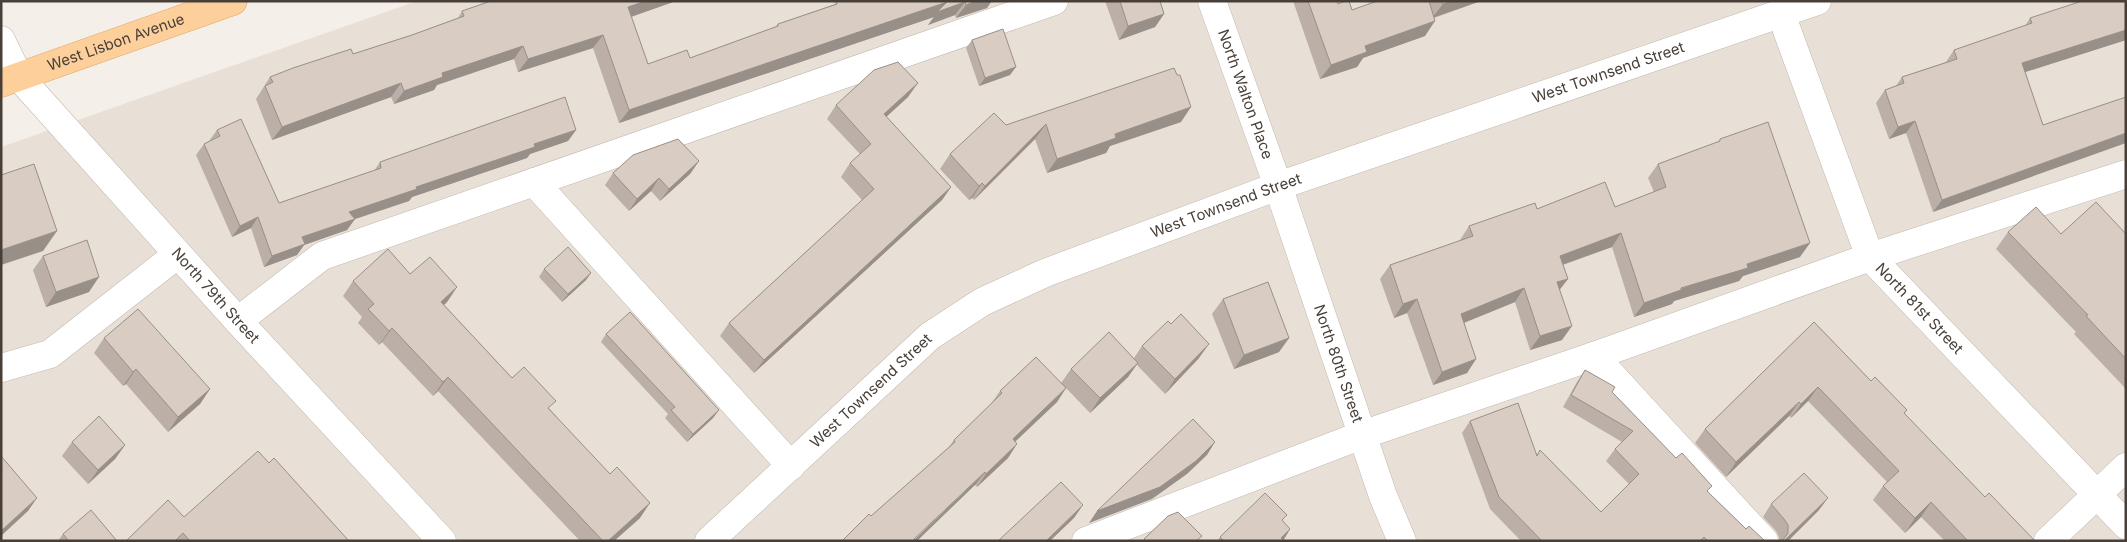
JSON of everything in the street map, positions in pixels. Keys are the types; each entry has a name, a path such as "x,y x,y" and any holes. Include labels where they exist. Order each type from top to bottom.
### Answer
{"main road":[{"name":"West Lisbon Avenue","path":"10,80 233,1"}],"street":[{"path":"238,321 322,256 1054,1"},
{"name":"North Walton Place","path":"1212,1 1278,186"},
{"name":"West Townsend Street","path":"710,541 930,336 982,302 1045,273 1278,186 1817,1"},
{"name":"North 81st Street","path":"1781,14 1870,257 2126,525"},
{"name":"North 79th Street","path":"1,40 10,80 178,254 442,541"},
{"path":"1086,541 1362,434 1594,356 1870,257 2126,174"},
{"path":"534,182 791,466"},
{"name":"North 80th Street","path":"1278,186 1383,496 1402,541"},
{"path":"1,368 50,354 178,254"},
{"path":"1594,356 1764,541"},
{"path":"2048,541 2126,467"}],"shaded area":[{"path":"417,1 2126,1 2126,541 1,541 1,147"}],"building":[{"path":"491,1 646,1 628,7 648,64 687,50 690,58 778,26 778,24 837,4 836,2 840,1 976,1 966,5 965,2 937,12 947,2 629,110 603,35 528,59 523,46 442,73 443,77 404,91 401,83 282,127 265,86 273,82 270,77 351,49 353,54 412,35 464,16 462,11"},
{"path":"1120,1 1160,1 1164,14 1128,26"},
{"path":"1308,1 1337,1 1338,4 1349,1 1352,10 1377,1 1429,1 1435,21 1365,46 1367,52 1331,65"},
{"path":"2082,1 2126,1 2126,30 2022,63 2043,125 2126,97 2126,133 1942,200 1915,121 1898,127 1885,90 1904,83 1902,77 1957,59 1954,50 2032,23 2030,18"},
{"path":"1003,29 1016,67 985,78 972,40"},
{"path":"898,62 918,83 884,114 951,187 764,360 729,323 874,189 850,163 871,144 836,105 874,70"},
{"path":"1174,68 1177,75 1180,75 1191,107 1115,134 1116,138 1057,159 1046,124 985,186 982,183 979,186 950,154 994,113 1006,125"},
{"path":"565,97 576,130 534,144 535,147 349,212 355,219 302,237 305,244 272,256 258,217 240,226 204,144 220,136 217,130 241,119 279,203 381,168 380,162"},
{"path":"1768,122 1810,243 1747,264 1748,268 1681,288 1681,290 1644,303 1621,233 1560,256 1568,279 1557,282 1572,326 1540,336 1524,288 1461,314 1476,359 1442,372 1417,299 1403,304 1390,265 1473,236 1469,226 1535,203 1537,209 1605,182 1615,207 1666,187 1658,164"},
{"path":"678,139 699,161 669,189 659,178 637,199 613,173 633,155"},
{"path":"34,164 57,231 1,250 1,175"},
{"path":"2096,202 2126,234 2126,359 2086,316 2088,315 2008,232 2036,207 2061,234"},
{"path":"87,240 99,277 56,292 43,256"},
{"path":"568,247 591,273 568,294 544,269"},
{"path":"388,249 410,274 430,257 457,287 441,302 512,378 524,367 556,401 548,408 610,474 617,467 650,503 608,541 603,541 448,377 443,382 392,328 389,331 368,309 374,304 353,281"},
{"path":"1268,282 1289,338 1244,355 1223,299"},
{"path":"138,309 210,389 178,417 136,369 133,372 104,338"},
{"path":"630,312 719,410 693,434 671,410 675,407 606,334"},
{"path":"1181,314 1209,344 1175,379 1142,346 1168,321 1171,324"},
{"path":"1814,322 1871,381 1875,377 1907,410 1904,413 1985,497 1989,493 2035,541 1968,541 1931,502 1915,518 1883,486 1899,471 1818,387 1801,404 1799,402 1736,462 1705,429"},
{"path":"1109,332 1138,363 1100,398 1071,369"},
{"path":"1036,357 1066,388 1013,439 1017,444 914,539 916,541 842,541 869,514 871,516 955,442 954,440 1002,393 1000,391"},
{"path":"1585,370 1615,387 1612,392 1676,458 1682,453 1712,486 1707,491 1746,529 1749,526 1765,541 1708,541 1704,537 1700,541 1542,541 1499,497 1470,421 1518,403 1537,456 1540,450 1601,512 1639,474 1615,449 1633,431 1571,395"},
{"path":"99,416 125,445 98,470 72,442"},
{"path":"1193,419 1215,442 1196,461 1160,487 1097,511"},
{"path":"258,451 269,463 274,458 349,541 190,541 183,533 175,541 126,541 168,500 184,517"},
{"path":"1,456 37,498 1,531"},
{"path":"1804,473 1828,498 1782,541 1788,533 1788,525 1771,504"},
{"path":"1061,482 1083,505 1046,541 998,541"},
{"path":"1265,493 1287,515 1282,520 1290,529 1281,538 1284,541 1224,541 1220,537"},
{"path":"91,510 117,541 69,541 63,534"},
{"path":"1178,512 1202,536 1196,541 1146,541 1144,539 1168,516"}]}
